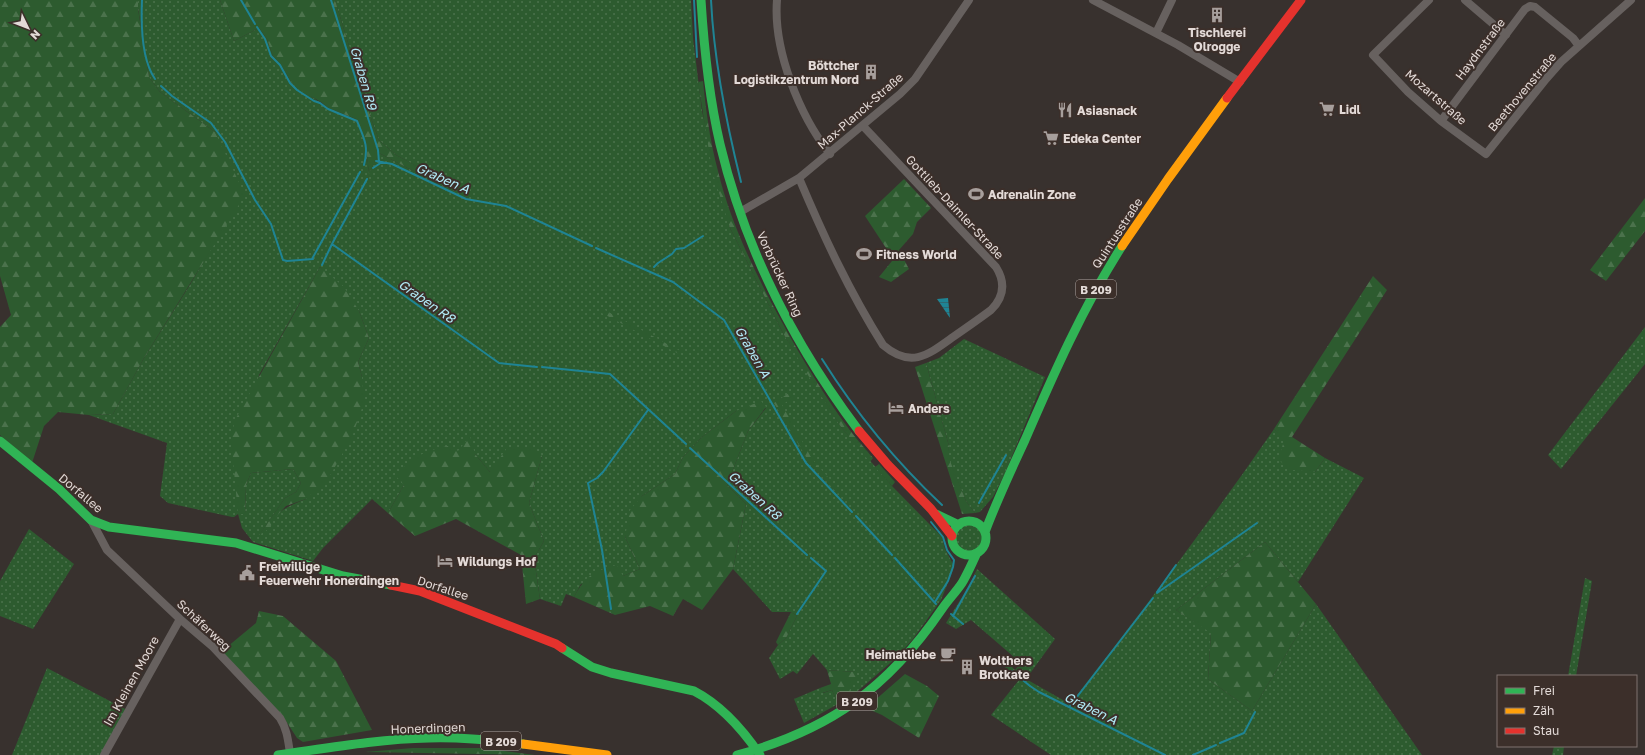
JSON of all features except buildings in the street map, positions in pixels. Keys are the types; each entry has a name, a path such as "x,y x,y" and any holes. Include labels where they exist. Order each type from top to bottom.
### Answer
{"main road":[{"name":"Vorbrücker Ring","path":"701,0 703,40 714,112 726,168 740,212 763,270 793,331 842,407 876,451 934,513 952,536"},
{"name":"Quintusstraße","path":"985,532 992,515 994,504 1010,473 1078,324 1101,279 1125,240 1156,195 1301,0"},
{"name":"Dorfallee","path":"0,440 59,489 91,520 109,527 236,543 343,576 420,591 458,604 556,644 592,667 611,673 700,693 738,728 758,753"},
{"name":"Quintusstraße","path":"974,522 994,504"},
{"name":"Vorbrücker Ring","path":"934,513 959,525"},
{"path":"976,553 961,557 954,546 952,536 954,530 959,525 966,522 974,522 978,524 985,532"},
{"name":"B 209","path":"737,755 758,753 810,731 852,706 903,660 932,624 952,594 960,586 976,553 984,546 986,537 985,532"},
{"name":"B 209","path":"952,594 954,583 959,571"},
{"name":"Honerdingen","path":"278,755 383,741 449,738 498,741 605,755"}],"street":[{"path":"777,0 778,36 784,63 794,91 805,114 830,154"},
{"name":"Max-Planck-Straße","path":"740,212 799,178 863,126 915,79 969,0"},
{"path":"1094,0 1156,33 1240,82"},
{"path":"1156,33 1172,0"},
{"name":"Mozartstraße","path":"1429,0 1374,55 1408,92 1441,121 1486,154"},
{"path":"1465,0 1506,35"},
{"name":"Beethovenstraße","path":"1486,154 1546,79 1631,0"},
{"name":"Haydnstraße","path":"1441,121 1525,9 1530,6 1535,7 1573,38 1580,46"},
{"name":"Gottlieb-Daimler-Straße","path":"799,178 827,244 855,299 883,345 896,355 912,358 929,354 991,310 1000,300 1003,288 1003,280 996,267 863,126"},
{"name":"Schäferweg","path":"91,520 107,550 213,648 280,718 285,726 288,736 290,754"},
{"path":"102,541 109,527"},
{"name":"Im Kleinen Moore","path":"104,755 180,619"}],"green space":[{"path":"0,0 138,0 138,9 149,77 160,92 215,132 245,195 144,358 113,414 89,415 58,412 44,426 32,463 0,435 0,327 11,315 0,276"},
{"path":"138,0 220,0 234,41 259,28 267,39 273,56 281,65 291,82 328,108 356,119 366,146 369,173 379,153 444,187 446,182 396,155 379,140 335,0 691,0 693,38 702,111 730,228 783,333 841,427 892,486 942,537 945,549 953,564 953,570 941,600 913,639 896,658 852,696 804,723 794,699 820,688 823,693 832,690 837,702 855,672 827,670 813,654 797,674 793,671 780,679 769,658 778,645 786,638 797,616 791,612 772,612 733,569 746,504 727,485 748,431 766,408 736,411 702,437 683,457 675,474 642,496 625,537 640,569 623,576 581,584 574,597 566,594 561,606 540,599 534,558 544,541 529,503 542,456 490,472 475,454 458,451 404,485 388,513 372,499 323,548 313,561 253,542 242,528 238,514 232,517 168,503 160,496 167,443 89,415 113,414 144,358 209,252 215,132 160,92 149,77","holes":["320,267 359,311 369,338 358,362 362,377 306,499 289,506 282,511 275,517 267,529 260,534 285,498 296,492 301,483 293,469 251,473 246,485 245,514 238,514 259,375"]},
{"path":"220,0 335,0 379,140 396,155 447,182 444,187 379,153 369,174 366,146 356,119 328,108 321,102 298,89 291,82 281,65 273,56 267,39 259,28 234,41"},
{"path":"703,81 705,104 718,171 728,205 747,254 771,302 805,363 843,421 873,458 870,462 841,427 811,380 783,333 730,228 712,170 698,82"},
{"path":"904,179 931,208 917,222 913,234 899,250 909,269 891,282 879,277 892,261 886,248 865,216"},
{"path":"1645,198 1645,231 1606,281 1590,270"},
{"path":"320,267 344,287 359,311 369,338 358,362 362,377 364,402 352,437 328,479 306,499 286,506 274,519 270,528 259,535 285,498 296,492 301,483 293,469 251,473 246,485 245,514 238,514 231,438 235,420"},
{"path":"1373,276 1387,290 1292,437 1325,458 1315,472 1293,470 1278,460 1284,441 1274,429"},
{"path":"601,308 682,352 679,354 600,312"},
{"path":"1645,327 1645,364 1561,469 1548,455"},
{"path":"964,339 1045,377 1005,473 993,497 980,512 975,513 966,501 947,456 949,446 926,363 939,358"},
{"path":"926,363 949,446 948,456 966,501 975,513 962,514 915,367"},
{"path":"789,393 792,398 782,405 812,459 840,491 838,494 809,462 774,403"},
{"path":"761,401 766,407 748,431 727,485 746,504 733,569 702,610 683,599 673,616 650,606 615,615 574,597 591,575 602,569 617,565 623,576 640,569 625,537 630,510 642,496 675,474 683,457 702,437 736,411"},
{"path":"1274,429 1315,472 1325,458 1364,478 1298,582 1265,542 1176,610 1211,632 1208,679 1252,711 1316,604 1422,755 1051,755 991,715 1019,680 1005,668 1009,664 1015,670 1021,663 971,620 956,629 946,623 970,584 977,569 1055,639 1026,679 1070,704 1174,568"},
{"path":"470,436 475,454 490,472 507,448 534,448 542,456 529,503 544,541 534,558 540,599 526,604 521,555 456,519 415,536 388,513 404,485 395,475 413,459 431,450 448,446 458,451"},
{"path":"879,464 895,482 892,486 875,467"},
{"path":"969,525 978,529 982,538 978,547 969,551 960,547 956,538 960,529"},
{"path":"29,529 74,564 33,629 0,616 0,581"},
{"path":"1265,542 1316,604 1252,711 1208,679 1211,633 1176,610"},
{"path":"1585,578 1592,581 1576,675 1568,675"},
{"path":"259,611 283,616 336,661 372,730 303,742 297,738 282,715 221,652 256,623"},
{"path":"791,612 797,616 786,638 778,645 776,642"},
{"path":"47,668 127,710 100,755 12,755"},
{"path":"827,670 856,672 857,679 844,698 837,702 832,690 822,693 820,688 831,684"},
{"path":"905,674 927,686 939,696 919,738 882,715 866,708"},
{"path":"1554,747 1564,747 1563,755 1552,755"},
{"path":"413,748 481,748 535,755 365,752"}],"water":[{"path":"948,298 950,318 937,299"}],"waterway":[{"name":"Graben R8","path":"142,0 144,51 150,71 155,79"},
{"name":"Graben A","path":"241,0 255,24"},
{"name":"Graben R9","path":"331,0 378,150 379,162"},
{"path":"694,0 697,57"},
{"path":"711,0 718,69 730,137 741,182"},
{"name":"Graben A","path":"257,27 265,39 271,56 280,65 290,83 297,90 328,109 357,121 364,137 366,147 364,165"},
{"name":"Graben R8","path":"161,86 172,96 211,123 225,142 255,200 271,224 283,260 313,259"},
{"name":"Graben A","path":"376,161 392,164 466,199 506,206 592,246"},
{"name":"Graben R9","path":"373,168 382,162"},
{"path":"312,259 360,172"},
{"path":"332,244 367,179"},
{"path":"654,267 672,254 676,249 684,248 703,236"},
{"name":"Graben R8","path":"322,265 332,244 499,363 537,367"},
{"name":"Graben A","path":"596,248 673,282 724,320 806,463 852,512"},
{"path":"822,359 848,398 877,436 908,471 942,505"},
{"name":"Graben R8","path":"542,367 610,374 686,444"},
{"path":"611,609 602,550 588,483 597,478 603,472 648,410"},
{"name":"Graben R8","path":"690,448 807,555"},
{"path":"979,503 1006,455"},
{"name":"Graben A","path":"856,516 892,555"},
{"path":"931,522 943,537 947,550 954,560 948,581 935,602"},
{"path":"1157,593 1257,523"},
{"name":"Graben R8","path":"797,614 826,571 811,558"},
{"name":"Graben A","path":"895,558 936,604"},
{"path":"1157,592 1176,565"},
{"path":"953,616 975,576"},
{"path":"1070,706 1153,598"},
{"name":"Graben A","path":"951,614 963,624"},
{"name":"Graben A","path":"1012,671 1039,692 1165,755"},
{"name":"Graben A","path":"1220,743 1244,733 1255,712"},
{"name":"Graben A","path":"1193,755 1216,745"}],"traffic: fast":[{"path":"701,0 708,72 716,126 743,221 758,259 793,331 836,399 859,431"},
{"path":"985,532 1004,485 1070,341 1094,293 1122,246"},
{"path":"0,441 59,489 91,520 109,527 236,543 343,576 391,585"},
{"path":"936,514 959,525"},
{"path":"969,521 981,526 986,538 981,550 969,555 957,550 952,538 957,526 969,521"},
{"path":"737,755 770,745 801,733 828,719 854,702 878,683 900,662 922,637 962,583 977,553"},
{"path":"562,648 592,667 611,673 694,691 713,703 731,719 739,727 760,755"},
{"path":"278,755 353,744 410,739 464,738 523,744"}],"traffic: slow":[{"path":"1122,246 1168,179 1227,98"},
{"path":"523,744 607,755"}],"traffic: jam":[{"path":"1227,98 1301,0"},
{"path":"859,431 888,465 931,509 952,536"},
{"path":"391,585 420,591 556,644 562,648"}],"place":[{"name":"Tischlerei Olrogge","path":"1217,15"},
{"name":"Böttcher Logistikzentrum Nord","path":"871,72"},
{"name":"Lidl","path":"1327,109"},
{"name":"Asiasnack","path":"1065,110"},
{"name":"Edeka Center","path":"1051,138"},
{"name":"Adrenalin Zone","path":"976,194"},
{"name":"Fitness World","path":"864,254"},
{"name":"Anders","path":"896,408"},
{"name":"Wildungs Hof","path":"445,561"},
{"name":"Freiwillige Feuerwehr Honerdingen","path":"247,573"},
{"name":"Heimatliebe","path":"948,654"},
{"name":"Wolthers Brotkate","path":"967,667"}]}
